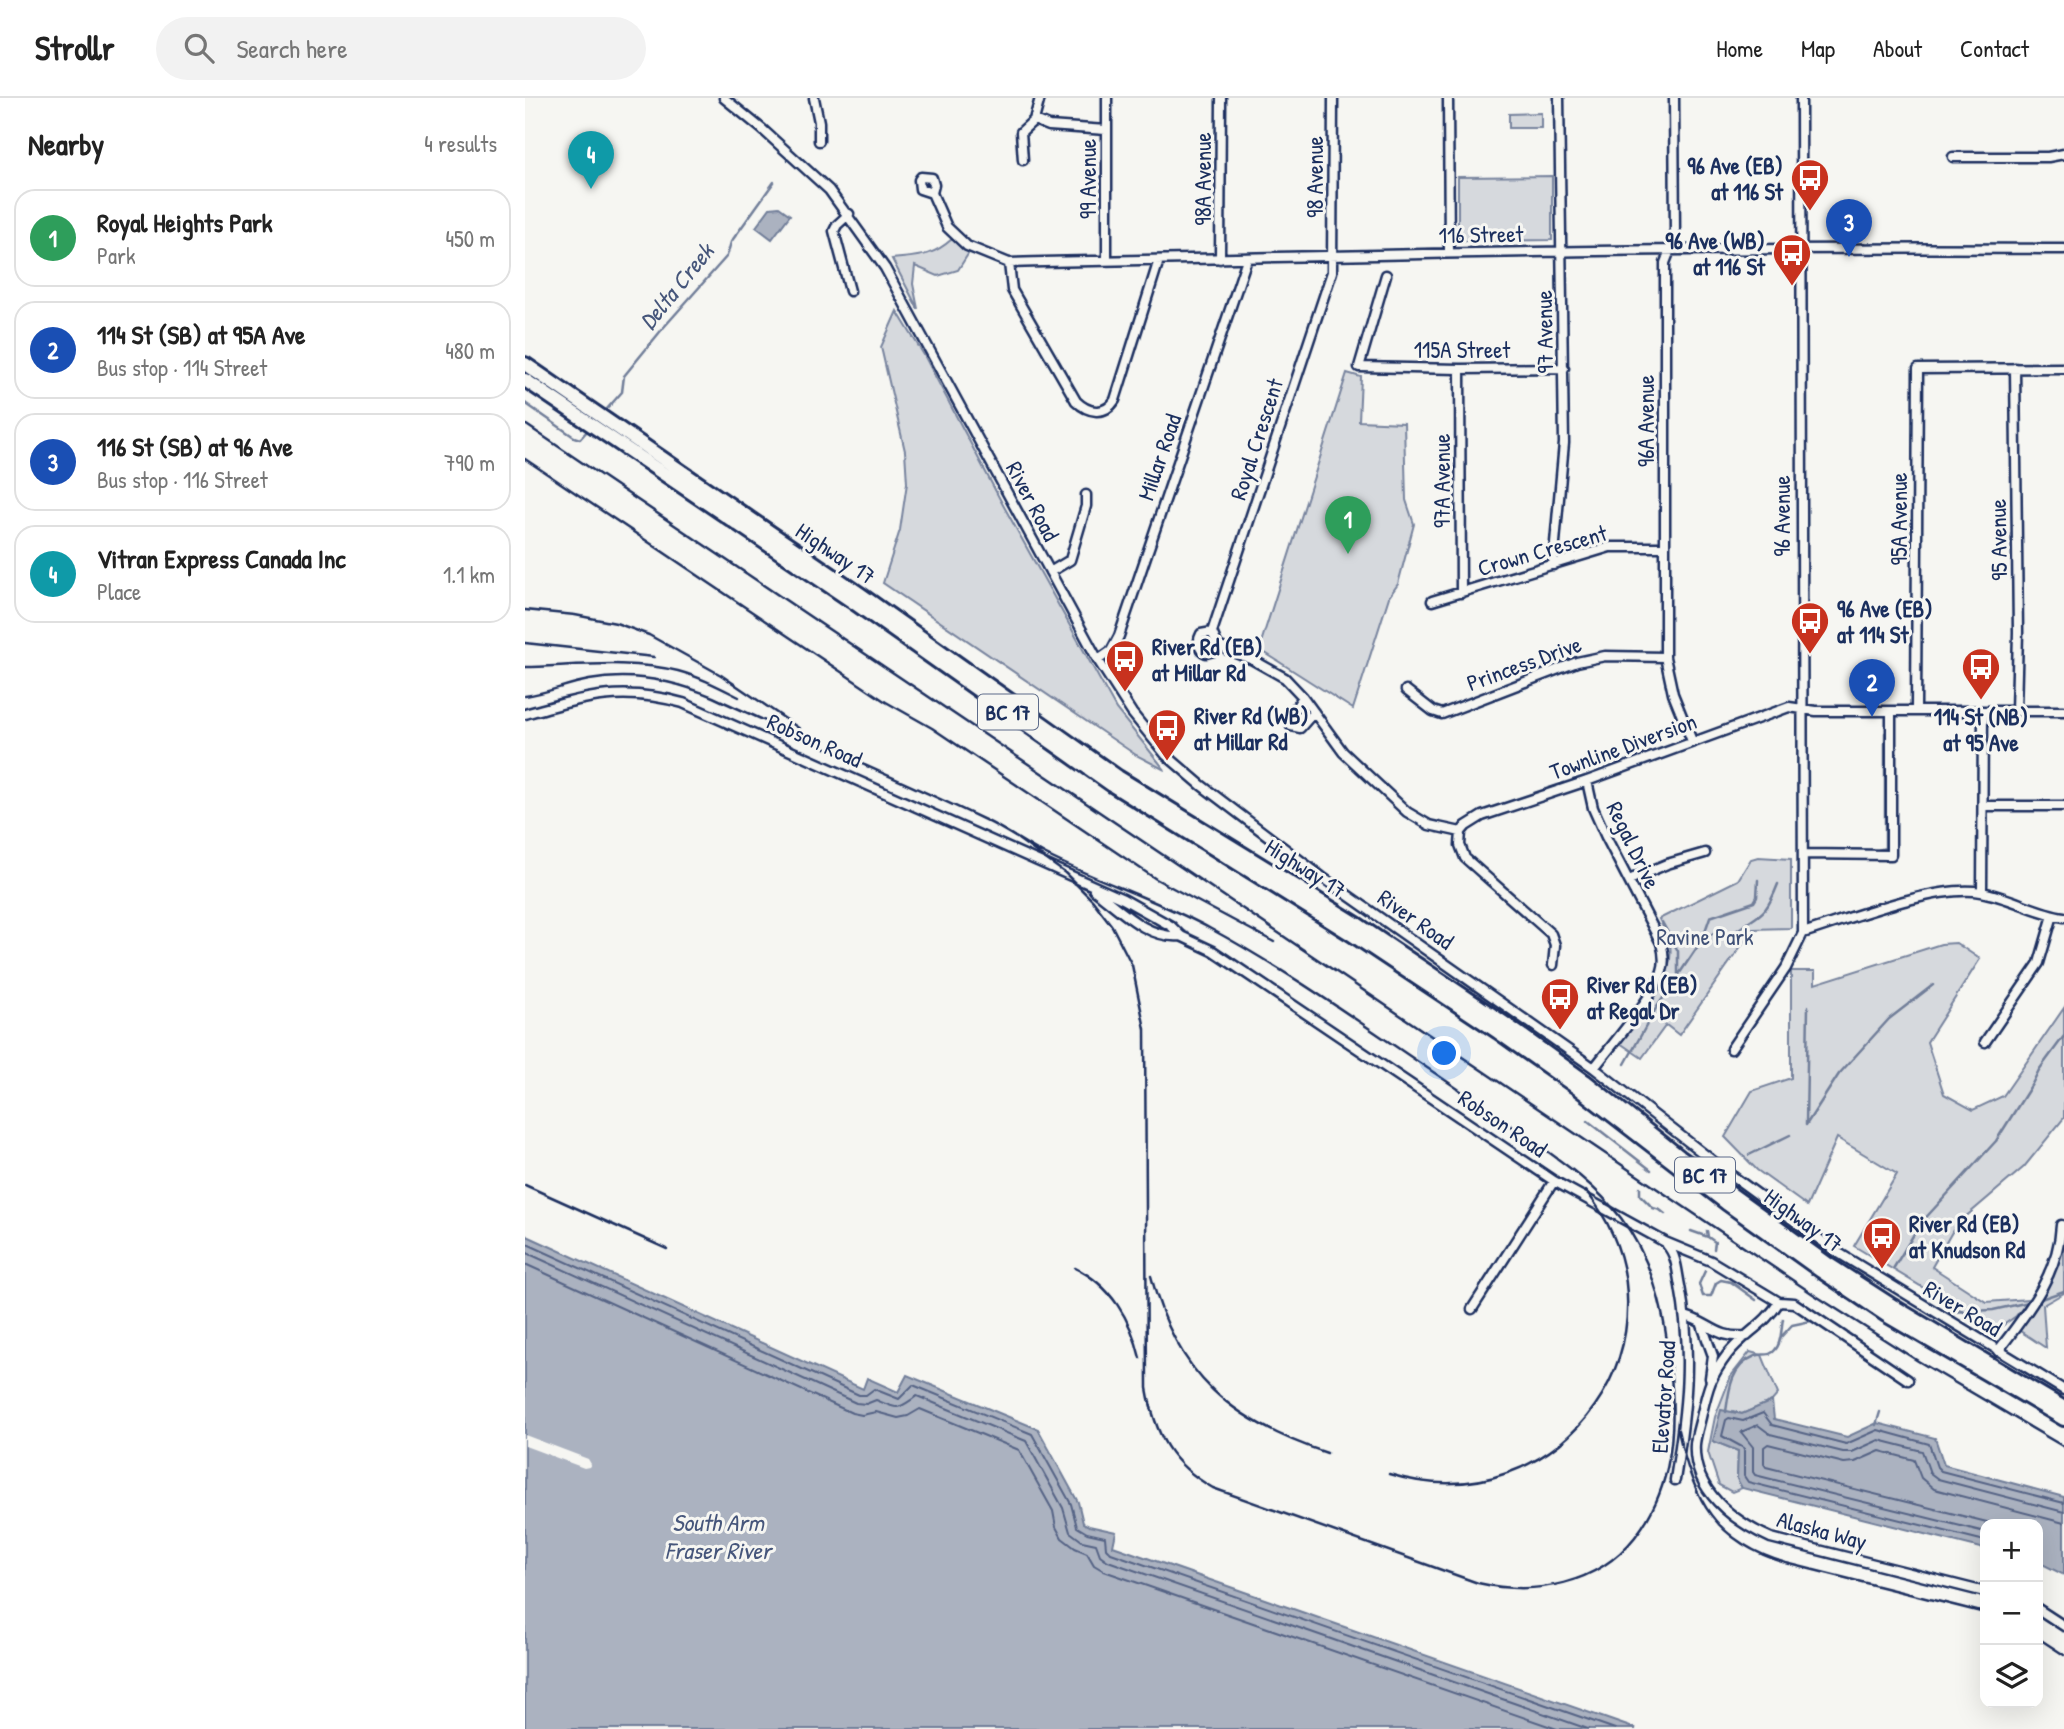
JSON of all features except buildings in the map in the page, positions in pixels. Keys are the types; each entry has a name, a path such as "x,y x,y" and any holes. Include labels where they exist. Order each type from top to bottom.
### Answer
{"highway":[{"name":"Highway 17","path":"525,364 1118,777 1357,924 1507,1025 1828,1264 1893,1307 2064,1408"},
{"name":"Highway 17","path":"525,380 856,604 1112,785 1351,934 1498,1032 1576,1087 1725,1203 1821,1272 1886,1315 2064,1419"}],"street":[{"name":"River Road","path":"724,98 829,190 849,214 885,268 1098,660 1148,735 1166,755 1201,785 1336,887 1594,1068 1727,1172 1828,1246 2064,1391"},
{"path":"814,98 819,122 819,141"},
{"path":"1023,160 1021,132 1034,120 1040,98"},
{"name":"99 Avenue","path":"1107,98 1107,260"},
{"name":"98A Avenue","path":"1220,260 1221,98"},
{"name":"98 Avenue","path":"1333,98 1333,256"},
{"path":"1448,98 1449,253"},
{"name":"97 Avenue","path":"1553,565 1564,443 1559,98"},
{"name":"96A Avenue","path":"1674,98 1675,237 1665,263 1665,657 1673,694 1692,741"},
{"name":"96 Avenue","path":"1801,98 1803,933"},
{"path":"1034,120 1049,126 1106,130"},
{"path":"1953,157 2048,157 2064,154"},
{"name":"116 Street","path":"932,193 947,227 967,246 1009,263 1671,249 2064,249"},
{"path":"849,214 834,231 850,291"},
{"name":"Royal Crescent","path":"1333,256 1332,272 1212,632 1201,634 1198,644 1206,653 1219,646 1260,663 1285,678 1303,697 1343,752 1407,812 1425,824 1461,832"},
{"name":"Millar Road","path":"1098,660 1117,643 1247,259"},
{"path":"1009,263 1012,290 1076,401 1085,408 1102,411 1115,400 1159,260"},
{"name":"115A Street","path":"1386,275 1359,367 1564,368"},
{"path":"2015,368 2064,368"},
{"name":"95A Avenue","path":"1916,711 1918,369 2015,368"},
{"name":"95 Avenue","path":"2015,368 2018,632 2016,711"},
{"name":"97A Avenue","path":"1460,369 1461,593"},
{"path":"1050,572 1070,560 1086,506 1086,495"},
{"name":"Crown Crescent","path":"1432,601 1610,547 1664,547"},
{"path":"1212,632 1219,646"},
{"name":"Princess Drive","path":"1406,690 1433,711 1442,714 1577,662 1605,656 1665,657"},
{"name":"Robson Road","path":"525,714 596,695 646,695 683,703 1135,906 1171,926 1181,936 1213,951 1555,1181 1665,1242 1711,1261 1779,1301 1794,1303 1908,1380"},
{"path":"1303,697 1291,715 1291,726 1300,728 1314,712"},
{"name":"Townline Diversion","path":"1461,832 1482,816 1587,781 1779,710 2064,711"},
{"path":"1982,892 1983,710"},
{"path":"1803,854 1891,855 1891,711"},
{"name":"Regal Drive","path":"1587,781 1593,808 1661,943 1663,965 1655,987 1594,1068"},
{"path":"1983,806 2064,806"},
{"path":"1461,832 1460,845 1465,858 1551,934 1555,945 1553,965"},
{"path":"1629,880 1667,864 1705,853"},
{"name":"Robson Road","path":"1078,879 1144,927 1169,937 1181,936"},
{"path":"1731,1049 1786,968 1803,933 1954,891 1982,892 2064,917"},
{"path":"1985,1042 2039,963 2053,915"},
{"path":"1472,1309 1555,1181"},
{"path":"1997,1351 2030,1307 2049,1275 2060,1242 2061,1225"},
{"name":"Elevator Road","path":"1665,1242 1674,1257 1685,1316 1688,1353 1687,1394 1675,1479"},
{"path":"1747,1336 1772,1314 1779,1301"},
{"name":"Elevator Road","path":"1685,1316 1696,1319 1723,1335 1747,1336"},
{"name":"Elevator Road","path":"1703,1325 1713,1356 1710,1381"},
{"name":"Alaska Way","path":"1747,1336 1730,1352 1710,1381 1696,1437 1695,1455 1708,1490 1726,1511 1755,1531 1771,1538 1980,1591"},
{"path":"2043,1612 2064,1626"}],"green space":[{"path":"1541,113 1541,128 1509,128 1509,114"},
{"path":"1552,176 1552,240 1458,241 1458,177"},
{"path":"952,239 970,251 958,270 938,276 915,266 913,284 918,309 892,259 931,252"},
{"path":"897,311 924,355 1116,709 1165,770 1136,755 883,583 900,530 907,483 905,451 881,347"},
{"path":"1347,373 1361,377 1359,421 1404,423 1406,500 1414,524 1398,584 1389,597 1353,709 1259,649"},
{"name":"Ravine Park","path":"1751,859 1791,859 1791,928 1753,929 1679,1035 1666,1025 1642,1058 1620,1043 1654,996 1667,970 1670,945 1659,919 1738,880"},
{"path":"1956,943 1980,959 1927,1042 1944,1094 1973,1110 2003,1096 2064,1008 2064,1118 2024,1167 1956,1225 1932,1267 1986,1302 2030,1299 2016,1316 1995,1331 1854,1246 1897,1174 1837,1138 1807,1206 1757,1170 1725,1137 1752,1091 1791,1078 1791,971 1815,971 1815,984 1941,944"},
{"path":"2064,1241 2064,1293 2043,1305 2046,1348 2017,1329 2037,1305"},
{"path":"1750,1352 1762,1355 1778,1394 1772,1401 1742,1414 1733,1411 1713,1441 1738,1451 1737,1478 1742,1488 1732,1492 1719,1485 1708,1452 1715,1417 1731,1376"}],"water":[{"path":"779,207 790,215 772,239 756,227 770,208"},
{"name":"South Arm Fraser River","path":"525,1235 863,1389 867,1378 898,1392 907,1375 1038,1429 1078,1502 1083,1523 1116,1532 1113,1546 1636,1729 525,1729"},
{"path":"1772,1401 1774,1419 1847,1437 1877,1423 1935,1438 1944,1465 2064,1497 2064,1575 2043,1564 2043,1519 1980,1519 1980,1548 1742,1488 1737,1479 1738,1451 1713,1441 1721,1410 1742,1414"}],"pier":[{"path":"525,1435 588,1459 591,1464 584,1468 525,1446"}],"waterway":[{"name":"Delta Creek","path":"606,410 622,392 624,376 727,256 731,242 774,182"},
{"name":"Delta Creek","path":"525,403 574,437 580,439 588,430"},
{"path":"1875,851 1885,848 1885,733"},
{"path":"1625,1064 1655,1010 1702,940 1710,917 1754,902 1758,880"},
{"path":"1702,940 1717,931 1732,934 1755,918 1765,910 1778,884"},
{"path":"1662,922 1678,951 1678,974"},
{"path":"1806,1125 1839,1074 1889,1019 1933,985"},
{"path":"1806,1125 1808,1006"},
{"path":"1893,1269 1920,1224 1996,1141 2039,1070 2064,1036"},
{"path":"1588,1121 1651,1170"},
{"path":"1749,1155 1790,1135"},
{"path":"1640,1187 1640,1195 1653,1208 1665,1214"},
{"path":"1691,1231 1708,1237"},
{"path":"1707,1231 1708,1237 1715,1242 1714,1249"},
{"path":"1705,1271 1699,1284 1703,1296 1711,1296 1716,1283 1721,1280 1731,1282 1756,1300"},
{"path":"2038,1300 2064,1291"},
{"path":"1949,1312 1993,1310 2029,1302"},
{"path":"1726,1412 1730,1387 1736,1372 1747,1360 1775,1350 1783,1319"},
{"path":"1781,1337 1792,1325 1811,1321"},
{"path":"1876,1425 1880,1412"}],"railway":[{"path":"525,424 1813,1294 1918,1361 2064,1447"},
{"path":"525,459 886,702 932,728 1156,879 1274,942"},
{"path":"525,610 575,615 616,623 649,635 721,675 800,729"},
{"path":"525,643 654,657"},
{"path":"525,667 602,664 660,667 694,676 739,697"},
{"path":"525,696 581,682 637,677 668,682 713,697 993,824 1046,855 1211,929 1300,982 1565,1164 1611,1206 1634,1237 1659,1300 1668,1344 1673,1409 1667,1467 1656,1503 1635,1537 1620,1553 1584,1576 1564,1583 1521,1588 1478,1583 1213,1488 1198,1479 1176,1458 1160,1434 1147,1388 1145,1029 1132,965 1112,926 1093,901 1065,873 1018,839"},
{"path":"525,1185 667,1249"},
{"path":"1389,1474 1452,1483 1509,1473 1557,1446 1595,1406 1619,1357 1627,1303 1617,1246 1586,1191"},
{"path":"1075,1268 1099,1284 1118,1305 1131,1330 1140,1358"},
{"path":"1151,1276 1162,1311 1176,1341 1193,1368 1213,1390 1263,1426 1327,1453"},
{"path":"1678,1430 1691,1477 1700,1497 1711,1515 1741,1543 1786,1563 1980,1612"},
{"path":"2043,1641 2064,1655"}],"place":[{"name":"Vitran Express Canada Inc","path":"591,189"},
{"name":"96 Ave (EB) at 116 St","path":"1810,212"},
{"name":"116 St (SB) at 96 Ave","path":"1849,257"},
{"name":"96 Ave (WB) at 116 St","path":"1792,287"},
{"name":"Royal Heights Park","path":"1348,554"},
{"name":"96 Ave (EB) at 114 St","path":"1810,655"},
{"name":"River Rd (EB) at Millar Rd","path":"1125,693"},
{"name":"114 St (NB) at 95 Ave","path":"1981,701"},
{"name":"114 St (SB) at 95A Ave","path":"1872,717"},
{"name":"River Rd (WB) at Millar Rd","path":"1167,762"},
{"name":"River Rd (EB) at Regal Dr","path":"1560,1031"},
{"name":"River Rd (EB) at Knudson Rd","path":"1882,1270"}]}
